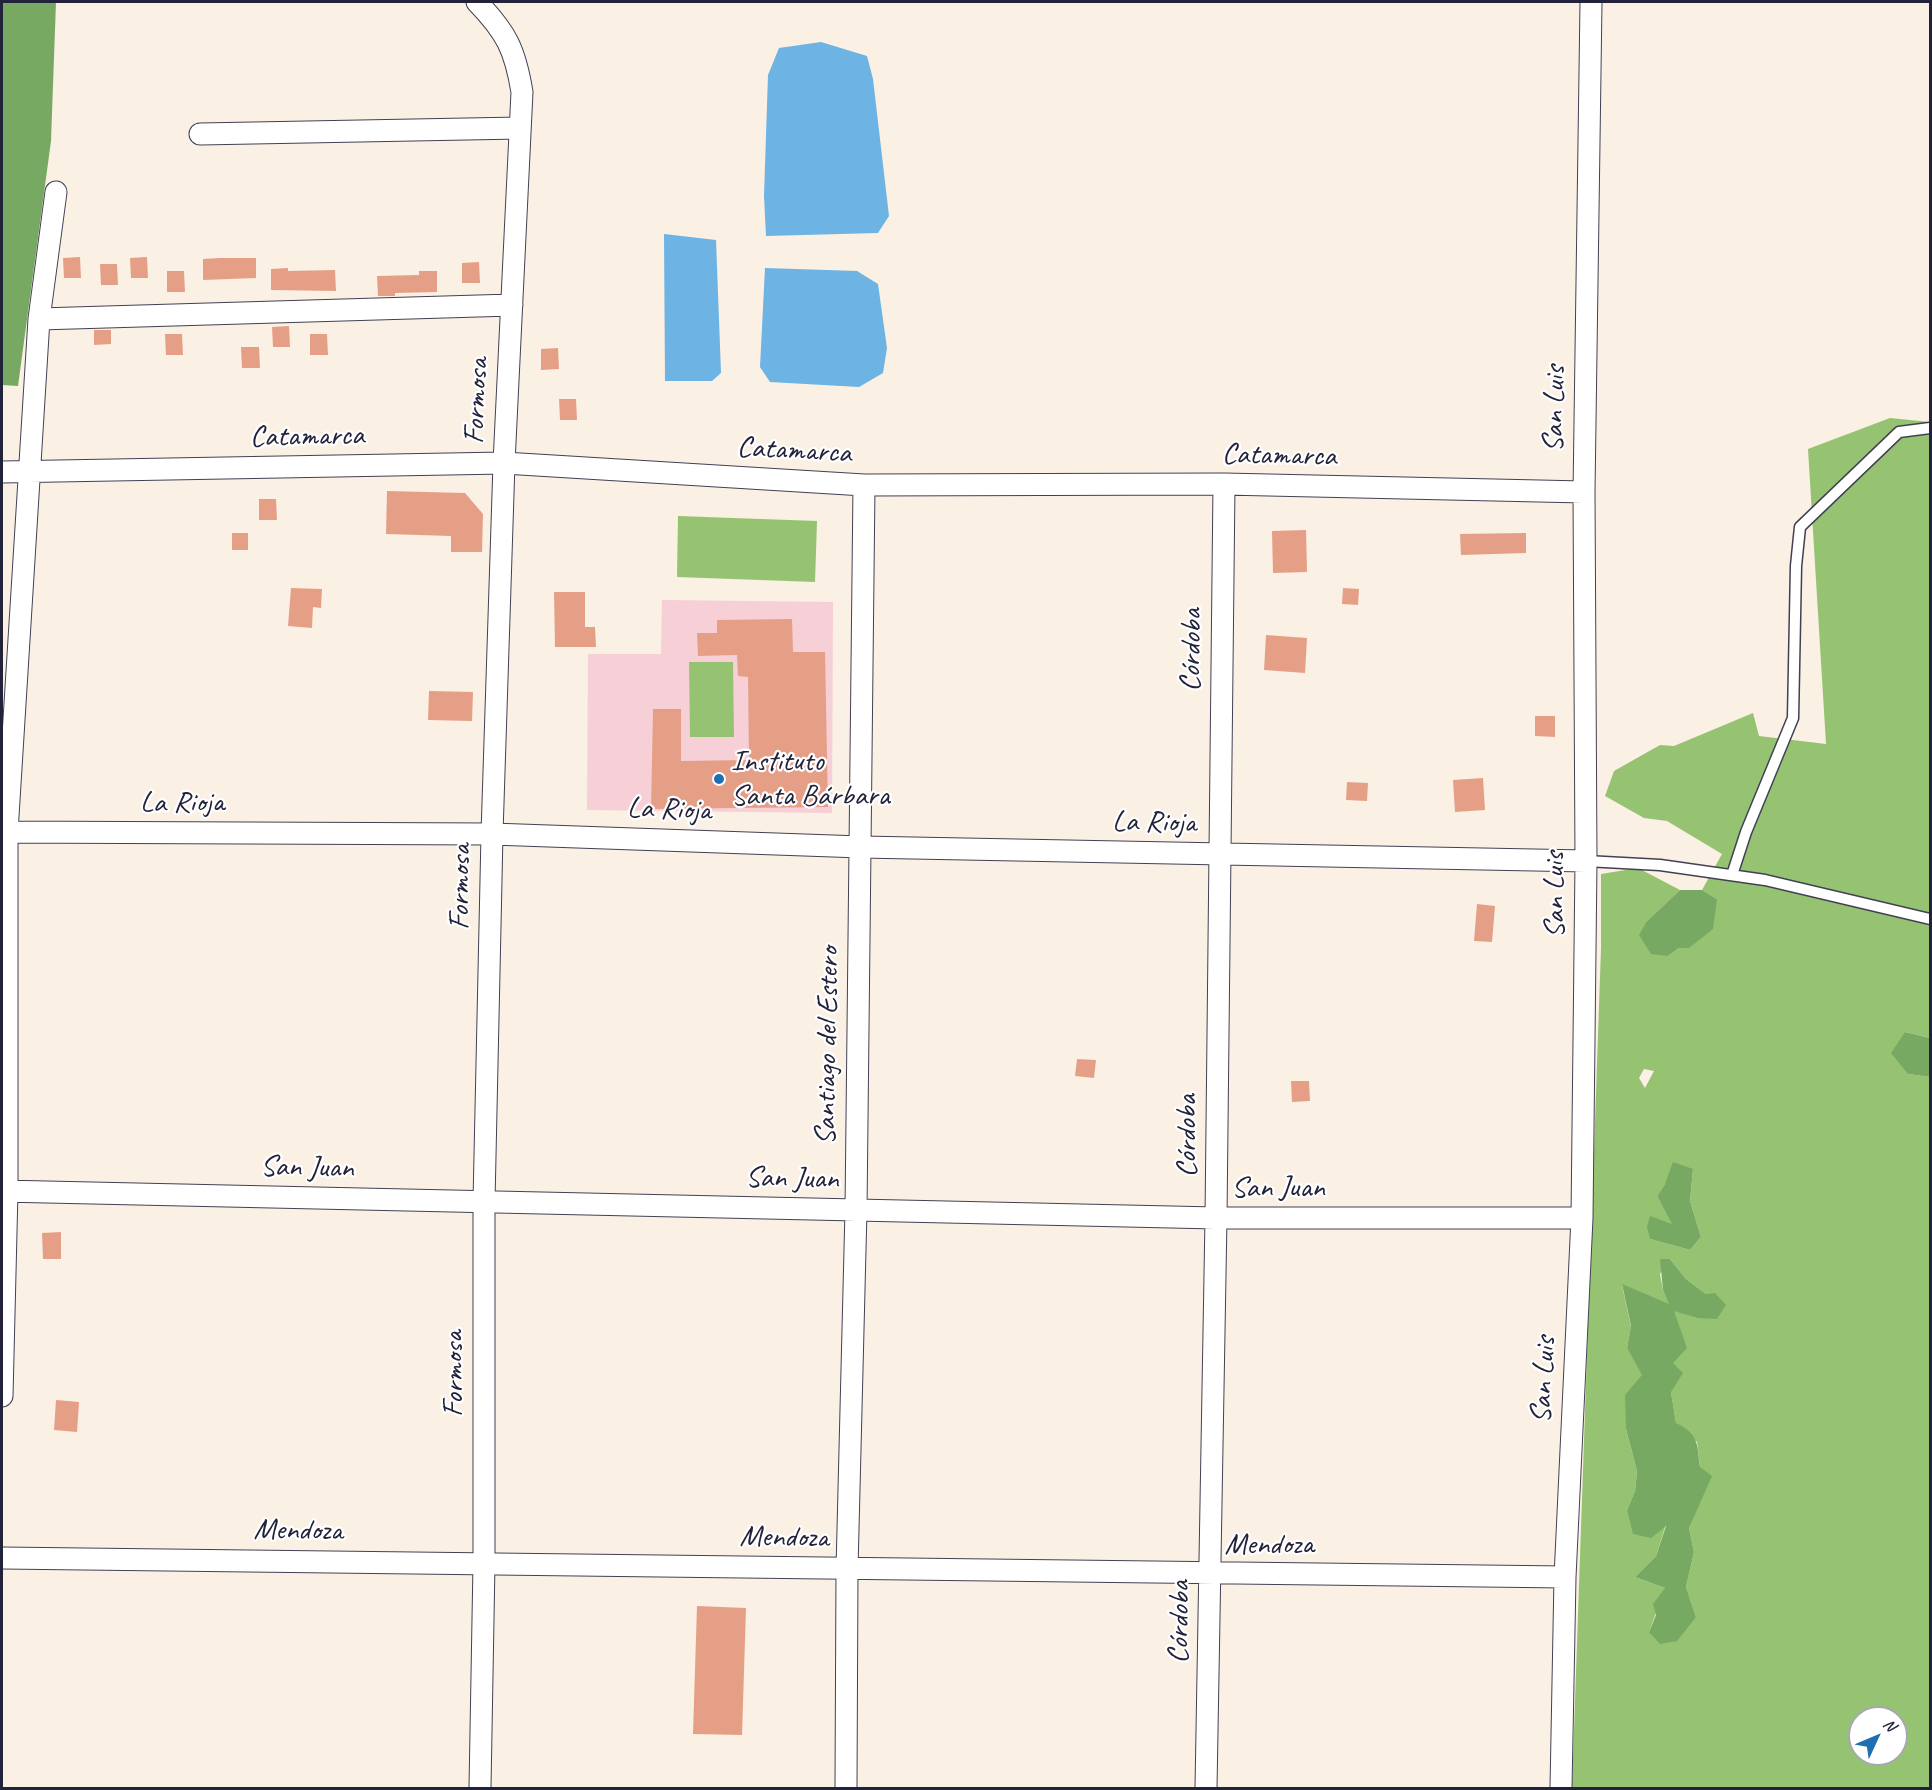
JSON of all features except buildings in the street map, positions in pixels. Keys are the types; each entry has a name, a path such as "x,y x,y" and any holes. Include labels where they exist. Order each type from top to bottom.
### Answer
{"street":[{"name":"Formosa","path":"477,2 502,27 518,68 522,92 504,463 492,834 484,1202 484,1563 480,1788"},
{"name":"San Luis","path":"1561,1788 1565,1576 1582,1218 1586,861 1584,492 1591,2"},
{"path":"200,134 520,128"},
{"path":"2,1396 4,832 32,473 39,319 56,192"},
{"path":"39,319 512,305"},
{"name":"Catamarca","path":"2,472 504,463 864,485 1224,484 1584,492"},
{"name":"Córdoba","path":"1206,1788 1216,1218 1224,484"},
{"name":"Santiago del Estero","path":"846,1788 847,1569 856,1210 864,485"},
{"name":"La Rioja","path":"4,832 492,834 861,847 1586,861"},
{"name":"San Juan","path":"4,1191 1216,1218 1582,1218"},
{"name":"Mendoza","path":"2,1558 1211,1574 1565,1576"}],"lane":[{"path":"1732,875 1746,832 1793,718 1796,566 1800,527 1899,432 1930,428"},
{"path":"1586,861 1660,865 1765,879 1930,919"}],"shaded area":[{"path":"662,600 833,602 832,813 587,810 588,654 661,654"}],"green space":[{"path":"2,2 56,2 51,141 18,386 2,385"},
{"path":"1890,418 1930,422 1930,1038 1905,1032 1908,1074 1930,1077 1930,1788 1572,1788 1601,948 1601,874 1638,868 1680,890 1647,921 1668,956 1679,948 1717,899 1702,890 1722,854 1667,821 1644,818 1605,796 1614,771 1660,745 1674,746 1753,713 1759,736 1826,744 1808,449","holes":["1644,1069 1654,1071 1645,1088 1639,1078","1693,1169 1690,1201 1701,1237 1690,1250 1650,1239 1673,1225 1657,1196 1665,1184","1670,1259 1686,1279 1706,1294 1697,1318 1674,1310 1671,1392 1676,1423 1697,1442 1700,1467 1697,1507 1689,1528 1694,1552 1686,1587 1696,1617 1649,1632 1665,1588 1635,1577 1656,1556 1666,1524 1627,1510 1635,1491 1637,1471 1626,1429 1643,1375 1627,1348 1631,1327 1622,1285 1670,1305 1663,1290 1660,1274"]},
{"path":"678,516 817,521 815,582 677,577"},
{"path":"689,662 733,662 734,737 690,737"},
{"path":"1680,890 1702,890 1717,899 1713,929 1689,948 1679,948 1668,956 1651,954 1639,935 1647,921"},
{"path":"1905,1032 1930,1038 1930,1077 1908,1074 1891,1053"},
{"path":"1673,1162 1693,1169 1690,1201 1701,1237 1690,1250 1650,1239 1647,1227 1650,1216 1672,1224 1657,1196 1665,1184"},
{"path":"1660,1259 1670,1259 1686,1279 1706,1294 1715,1293 1726,1305 1717,1319 1697,1318 1674,1311 1687,1348 1673,1363 1683,1373 1671,1392 1676,1423 1689,1431 1696,1440 1700,1467 1712,1476 1689,1528 1694,1552 1686,1587 1696,1617 1677,1641 1660,1644 1649,1632 1656,1615 1653,1604 1665,1588 1635,1577 1656,1556 1666,1526 1651,1538 1633,1534 1627,1510 1635,1491 1637,1471 1626,1429 1625,1395 1642,1375 1627,1348 1631,1326 1622,1284 1669,1304 1663,1290"}],"water":[{"path":"821,42 867,56 873,79 889,216 878,233 766,236 764,196 768,75 779,48"},
{"path":"664,234 716,240 721,373 712,381 665,381"},
{"path":"765,268 857,271 878,284 887,348 883,373 859,387 770,382 760,367"}],"place":[{"name":"Instituto Santa Bárbara","path":"719,779"}]}
